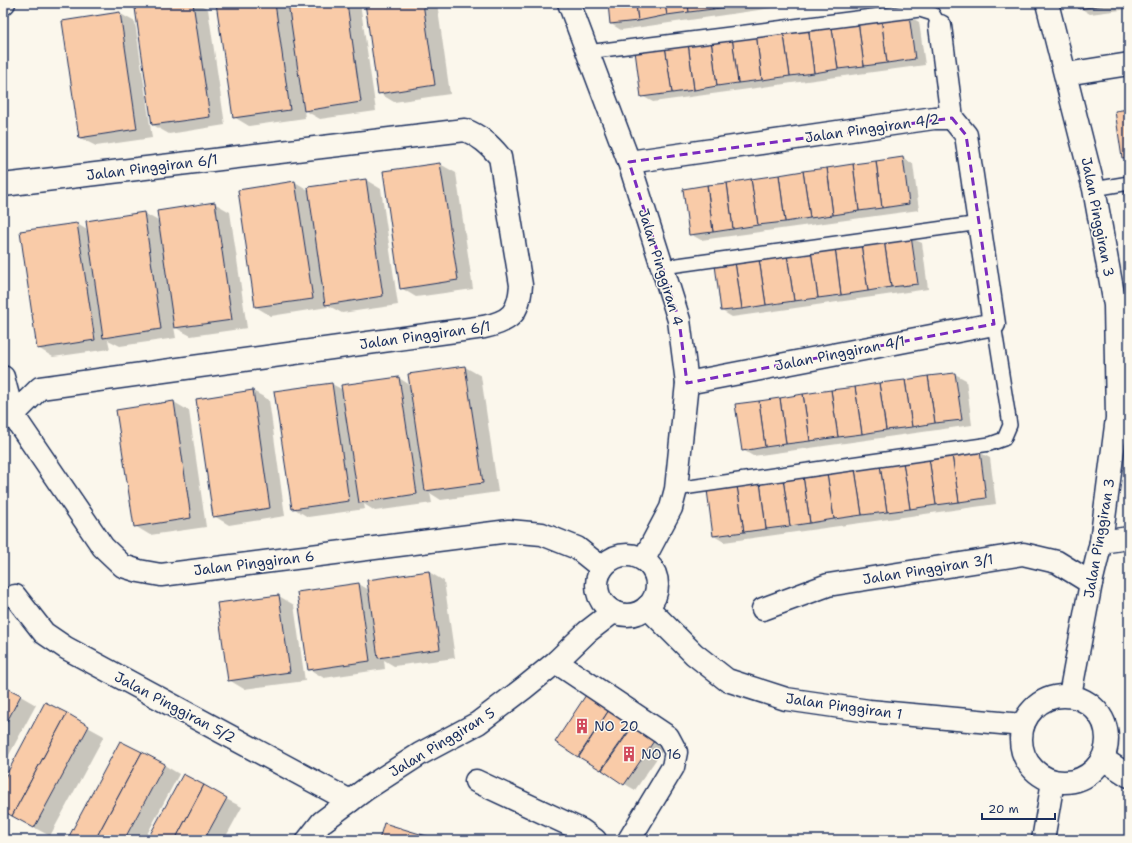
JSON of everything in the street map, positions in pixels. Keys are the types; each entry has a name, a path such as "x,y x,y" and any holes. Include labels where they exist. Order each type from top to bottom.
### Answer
{"street":[{"name":"Jalan Pinggiran 4","path":"569,3 629,162 679,320 687,383 676,489 671,508 644,559"},
{"name":"Jalan Pinggiran 3","path":"1047,3 1066,74 1122,304 1123,417 1101,542 1091,583 1070,695"},
{"path":"940,26 952,118"},
{"path":"1066,74 1129,64"},
{"name":"Jalan Pinggiran 4/2","path":"629,162 934,118 952,118 966,135 994,324"},
{"name":"Jalan Pinggiran 6/1","path":"3,186 465,130 478,135 490,144 500,157 521,285 520,301 513,314 501,323 490,326 40,388 13,414"},
{"name":"Jalan Pinggiran 4/1","path":"687,383 994,324"},
{"name":"Jalan Pinggiran 6","path":"3,377 13,414 103,547 123,566 161,575 509,531 542,534 577,548 602,568"},
{"path":"1101,542 1129,538"},
{"path":"626,554 644,559 655,574 657,582 656,592 647,607 639,612 630,614 613,612 600,600 597,584 602,568 608,561 616,556 626,554"},
{"name":"Jalan Pinggiran 3/1","path":"763,609 828,585 1023,554 1057,562 1091,583"},
{"name":"Jalan Pinggiran 5/2","path":"15,596 44,633 66,648 350,802"},
{"name":"Jalan Pinggiran 1","path":"647,607 694,654 727,680 786,699 869,711 1023,725"},
{"name":"Jalan Pinggiran 5","path":"308,840 322,822 350,802 420,754 478,723 556,662 587,632 613,612"},
{"path":"556,662 668,737 676,752 673,767 629,840"},
{"path":"1070,695 1095,707 1103,719 1107,732 1108,745 1103,759 1097,768 1087,776 1077,781 1053,781 1032,769 1026,760 1020,737 1023,725 1028,714 1046,699 1070,695"},
{"path":"1103,759 1129,776"},
{"path":"476,781 581,830 595,840"},
{"path":"1043,840 1053,781"}],"lane":[{"path":"587,52 920,10 933,14 940,26"},
{"path":"1094,189 1129,183"},
{"path":"662,267 980,223"},
{"path":"676,489 990,444 1004,439 1010,425 994,324"}],"highlighted area":[{"path":"952,118 966,135 994,324 687,383 679,320 629,162"}],"building":[{"path":"168,3 193,3 210,117 152,125 135,8"},
{"path":"216,3 275,3 290,110 233,118"},
{"path":"288,3 347,3 361,102 304,111"},
{"path":"365,3 423,3 435,85 378,94"},
{"path":"608,3 636,3 638,21 610,24"},
{"path":"636,3 665,3 667,15 638,21"},
{"path":"665,3 688,3 689,12 667,15"},
{"path":"688,3 712,3 713,9 689,12"},
{"path":"712,3 733,3 733,6 713,9"},
{"path":"1078,3 1102,3 1103,5 1079,9"},
{"path":"120,12 137,129 79,138 62,21"},
{"path":"909,15 915,59 887,63 881,18"},
{"path":"881,18 887,63 864,66 858,21"},
{"path":"858,21 864,66 838,69 831,22"},
{"path":"831,22 838,69 814,73 808,26"},
{"path":"808,26 814,73 790,76 783,29"},
{"path":"783,29 790,76 762,80 756,33"},
{"path":"756,33 762,80 738,83 732,37"},
{"path":"732,37 738,83 717,86 711,40"},
{"path":"711,40 717,86 694,90 688,43"},
{"path":"688,43 694,90 672,93 665,46"},
{"path":"665,46 672,93 641,97 635,51"},
{"path":"1129,109 1129,157 1122,158 1115,111"},
{"path":"903,157 909,204 882,208 876,161"},
{"path":"876,161 882,208 859,211 853,164"},
{"path":"440,163 458,280 400,289 383,171"},
{"path":"853,164 859,211 833,215 827,168"},
{"path":"827,168 833,215 810,218 803,171"},
{"path":"803,171 810,218 785,222 779,175"},
{"path":"779,175 785,222 758,225 751,179"},
{"path":"366,179 383,296 325,305 308,187"},
{"path":"751,179 758,225 733,229 727,183"},
{"path":"295,181 313,299 255,307 238,190"},
{"path":"727,183 733,229 713,232 707,185"},
{"path":"707,185 713,232 689,235 683,189"},
{"path":"1129,189 1129,222 1124,190"},
{"path":"215,202 232,320 174,328 157,211"},
{"path":"144,212 161,329 103,338 86,221"},
{"path":"77,223 95,340 37,349 20,231"},
{"path":"911,236 918,284 891,287 884,240"},
{"path":"884,240 891,287 868,291 861,244"},
{"path":"861,244 868,291 841,295 835,247"},
{"path":"835,247 841,295 818,298 811,251"},
{"path":"811,251 818,298 794,301 787,255"},
{"path":"787,255 794,301 766,305 759,259"},
{"path":"759,259 766,305 742,309 735,262"},
{"path":"735,262 742,309 721,311 715,265"},
{"path":"465,366 483,483 425,491 408,374"},
{"path":"955,373 962,420 935,423 928,376"},
{"path":"928,376 935,423 912,427 905,380"},
{"path":"399,377 417,494 359,503 341,385"},
{"path":"905,380 912,427 886,430 879,383"},
{"path":"332,383 349,501 292,509 274,391"},
{"path":"879,383 886,430 862,434 855,387"},
{"path":"855,387 862,434 838,437 831,390"},
{"path":"253,390 270,508 213,517 196,399"},
{"path":"831,390 838,437 810,441 803,394"},
{"path":"803,394 810,441 786,444 780,398"},
{"path":"780,398 786,444 765,447 759,401"},
{"path":"174,401 191,518 134,527 116,410"},
{"path":"759,401 765,447 742,451 735,404"},
{"path":"980,451 986,498 959,502 952,455"},
{"path":"952,455 959,502 936,505 929,458"},
{"path":"929,458 936,505 910,509 903,462"},
{"path":"903,462 910,509 887,512 880,465"},
{"path":"880,465 887,512 862,515 855,469"},
{"path":"855,469 862,515 834,519 827,473"},
{"path":"827,473 834,519 810,523 803,476"},
{"path":"803,476 810,523 790,526 783,479"},
{"path":"783,479 790,526 766,529 760,482"},
{"path":"760,482 766,529 744,532 737,486"},
{"path":"737,486 744,532 713,536 707,490"},
{"path":"429,571 440,649 378,658 367,580"},
{"path":"359,583 370,661 308,670 297,592"},
{"path":"279,595 290,672 228,681 217,603"},
{"path":"3,686 21,695 3,729"},
{"name":"NO 20","path":"586,695 609,710 578,757 555,742"},
{"path":"45,702 67,713 12,816 3,811 3,781"},
{"path":"609,710 632,726 601,770 579,757"},
{"path":"67,713 89,726 34,828 12,816"},
{"name":"NO 16","path":"633,726 656,738 624,785 602,770"},
{"path":"120,741 142,752 95,840 67,840"},
{"path":"142,752 165,764 124,840 95,840"},
{"path":"183,774 204,785 175,840 147,840"},
{"path":"204,785 227,798 204,840 175,840"},
{"path":"384,823 410,831 407,840 379,840"},
{"path":"410,831 440,840 407,840"}],"place":[{"name":"NO 20","path":"582,726"},
{"name":"NO 16","path":"629,754"}]}
